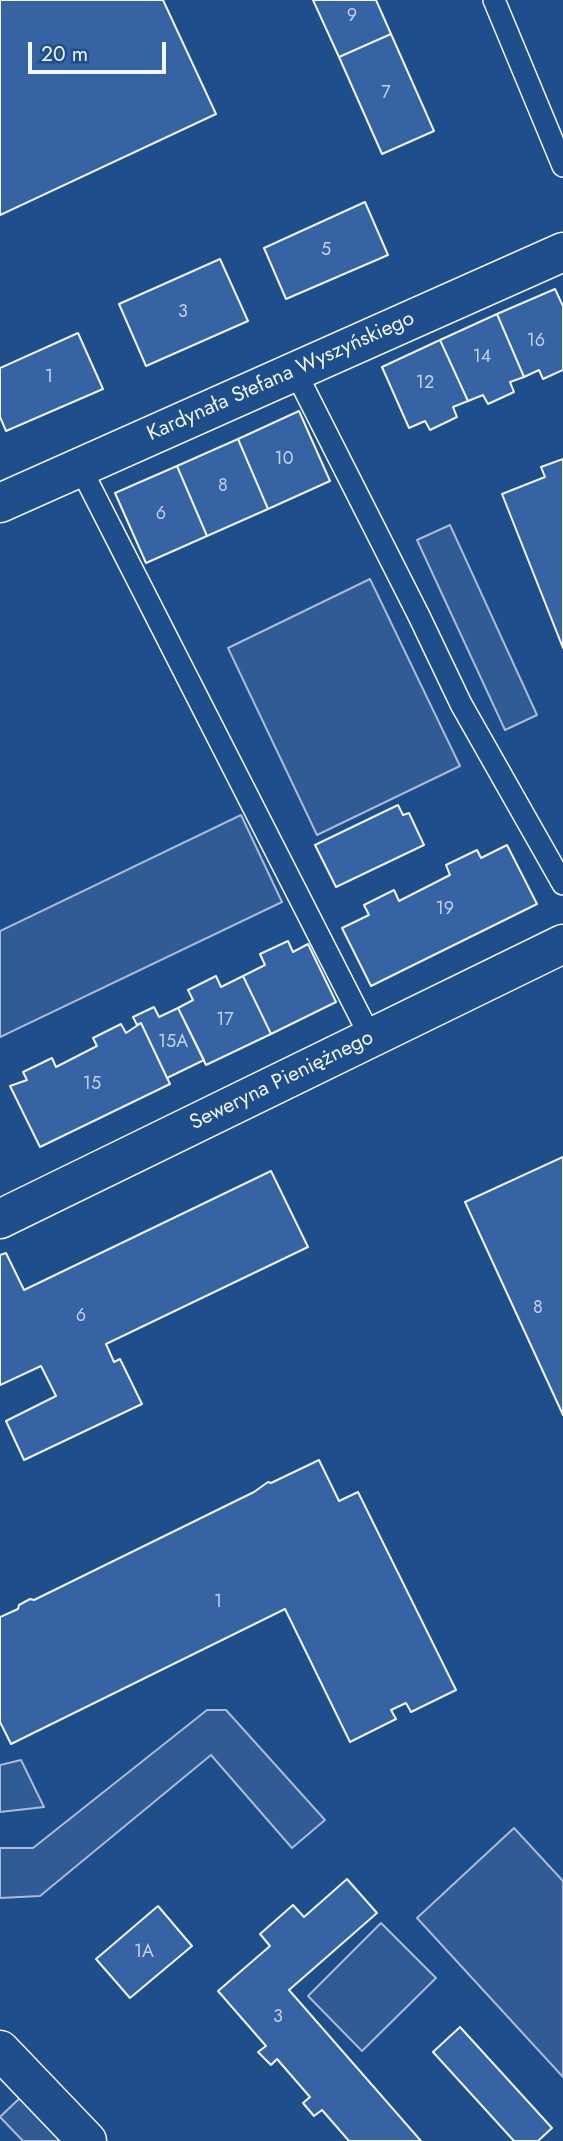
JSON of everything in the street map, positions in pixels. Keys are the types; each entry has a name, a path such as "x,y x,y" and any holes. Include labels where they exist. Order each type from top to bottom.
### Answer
{"street":[{"name":"Kardynała Stefana Wyszyńskiego","path":"0,503 563,252"},
{"name":"Seweryna Pieniężnego","path":"0,1219 563,944"},
{"path":"0,2050 88,2141"}],"lane":[{"path":"494,0 563,166"},
{"path":"295,371 461,704 563,884"},
{"path":"80,467 371,1038"}],"shaded area":[{"path":"450,525 537,715 505,730 417,540"},
{"path":"370,579 460,766 317,835 228,648"},
{"path":"241,815 282,902 0,1037 0,931"},
{"path":"207,1710 226,1710 325,1820 292,1848 211,1755 40,1896 0,1898 0,1848 33,1848"},
{"path":"21,1760 44,1807 0,1812 0,1765"},
{"path":"514,1828 563,1881 563,2077 417,1918"},
{"path":"381,1923 436,1978 362,2051 308,1996"},
{"path":"24,2094 67,2141 23,2141 0,2117"}],"building":[{"path":"0,0 163,0 216,114 0,215"},
{"path":"313,0 376,0 391,34 339,57"},
{"path":"391,34 434,131 382,154 339,57"},
{"path":"365,202 388,255 286,299 264,248"},
{"path":"220,259 248,321 146,366 119,304"},
{"path":"555,289 563,306 563,370 543,379 539,370 524,377 497,314"},
{"path":"497,314 524,377 510,382 514,392 488,404 483,395 468,401 440,340"},
{"path":"78,333 103,389 6,431 0,417 0,368"},
{"path":"440,340 468,401 453,407 457,417 430,430 425,421 409,428 382,367"},
{"path":"299,411 330,481 268,509 238,439"},
{"path":"238,439 268,509 207,536 177,466"},
{"path":"563,459 563,648 502,494 545,477 541,467"},
{"path":"177,466 207,536 146,563 115,493"},
{"path":"398,805 403,815 409,813 424,845 336,887 315,845"},
{"path":"507,845 537,904 371,986 342,928 369,915 364,905 394,890 399,901 450,875 446,865 477,850 481,858"},
{"path":"288,941 293,952 308,944 336,1002 271,1034 243,976 265,965 260,954"},
{"path":"216,976 221,987 243,976 271,1034 206,1065 178,1008 193,1000 188,990"},
{"path":"154,1007 159,1017 178,1008 204,1060 167,1078 141,1023 137,1025 133,1017"},
{"path":"141,1023 170,1084 40,1147 10,1086 27,1080 23,1072 52,1058 56,1067 97,1046 93,1038 121,1024 126,1033"},
{"path":"563,1157 563,1415 465,1202"},
{"path":"271,1171 308,1247 106,1344 114,1362 120,1359 142,1404 24,1460 6,1421 56,1396 41,1366 0,1385 0,1255 6,1253 24,1290"},
{"path":"319,1460 339,1501 358,1492 456,1690 411,1712 406,1703 391,1710 396,1719 350,1742 285,1609 11,1744 0,1722 0,1617 18,1609 19,1605 30,1599 34,1600 254,1492 268,1482 271,1483"},
{"path":"347,1879 377,1913 289,1990 421,2141 349,2141 322,2110 314,2116 303,2103 310,2097 277,2059 271,2065 258,2052 266,2046 218,1991 270,1946 260,1934 293,1905 304,1917"},
{"path":"158,1906 192,1946 130,1998 96,1959"},
{"path":"460,2027 552,2128 538,2141 514,2141 433,2052"}]}
